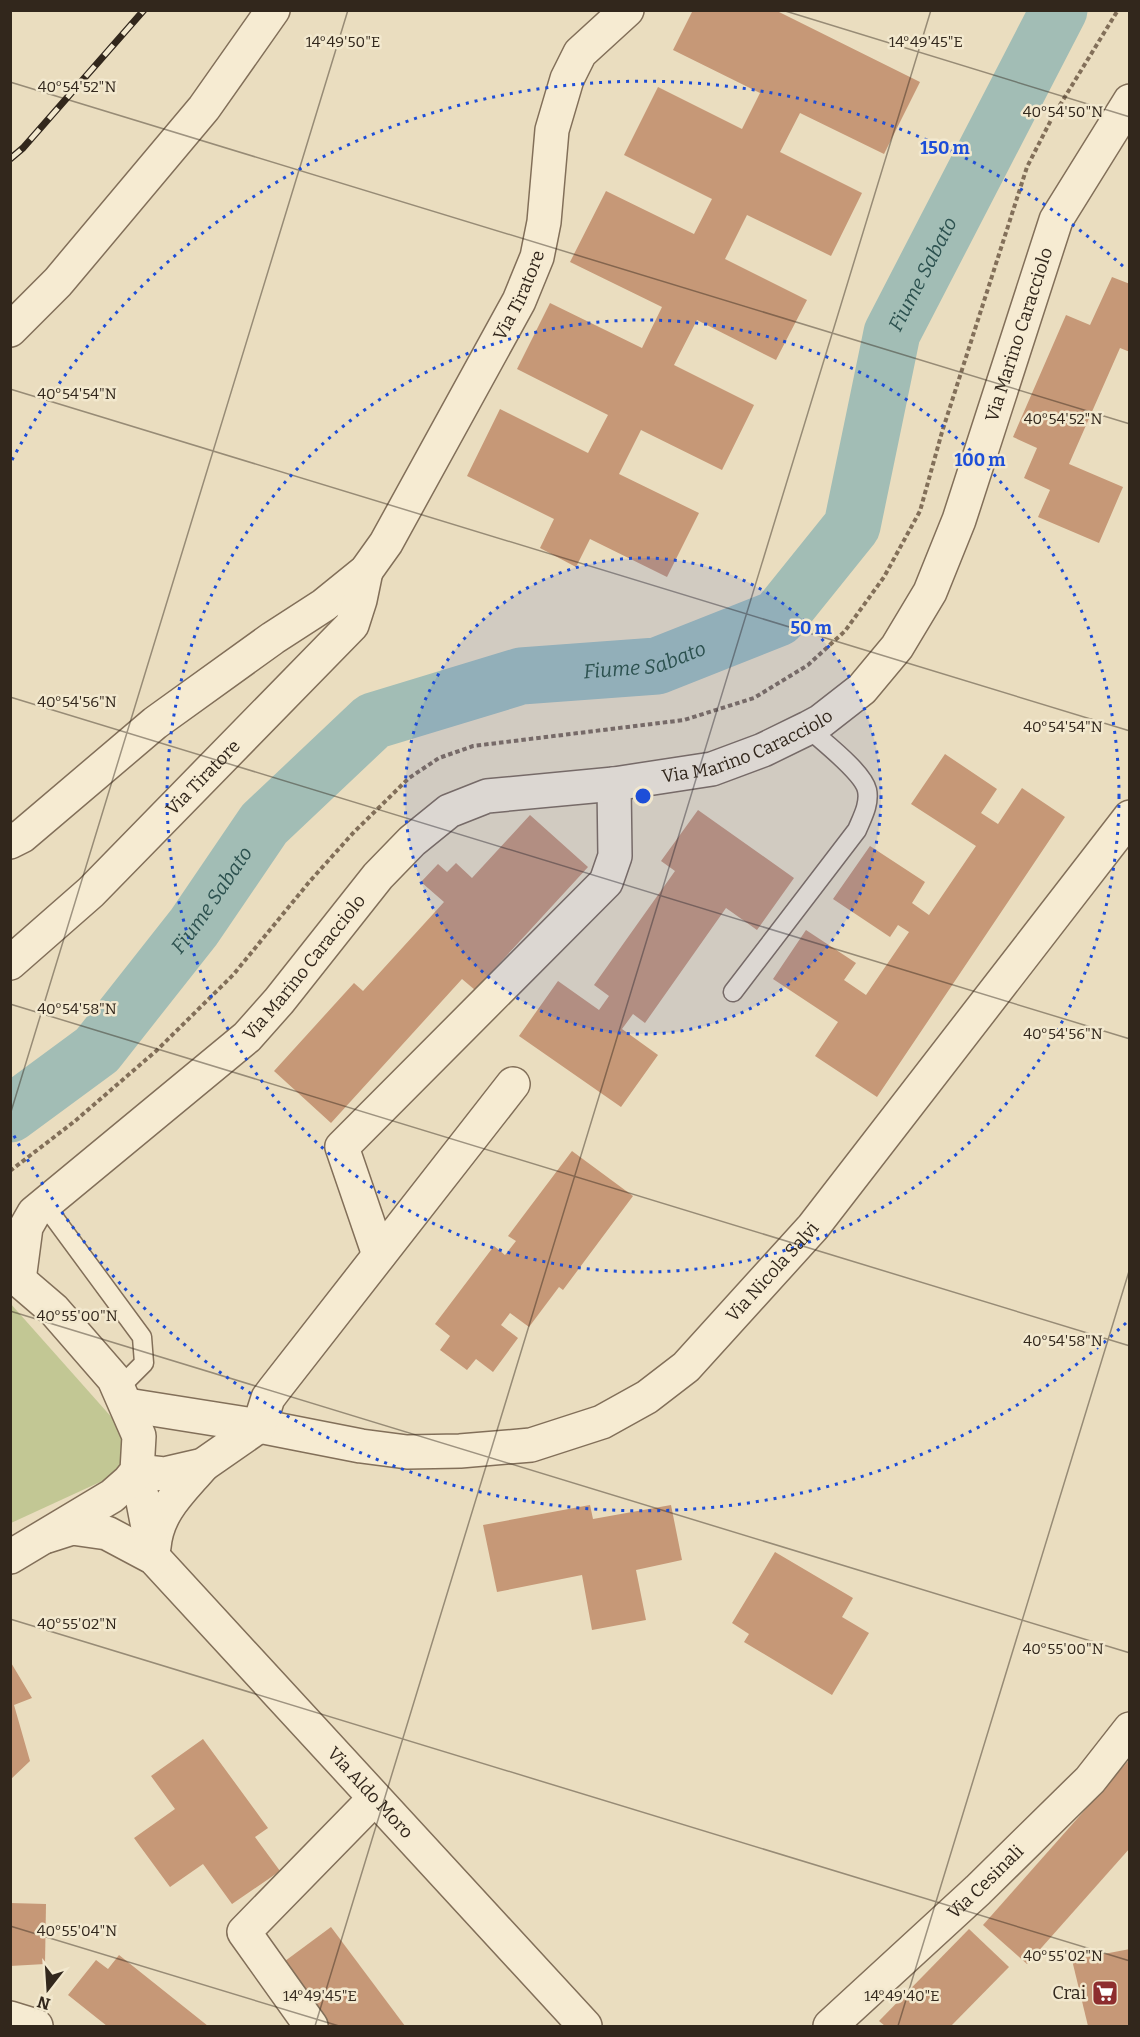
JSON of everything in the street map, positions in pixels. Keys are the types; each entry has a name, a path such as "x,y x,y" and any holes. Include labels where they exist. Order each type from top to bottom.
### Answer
{"street":[{"path":"10,330 58,282 204,108 273,10"},
{"name":"Via Tiratore","path":"10,842 22,836 155,723 273,638 324,605 366,571 386,543 513,311 537,257 544,222 552,130 567,79 580,53 627,10"},
{"name":"Via Marino Caracciolo","path":"30,1211 248,1037 378,876 412,841 449,811 488,796 614,784 712,769 763,750 808,728 821,721 862,689 897,647 930,592 958,520 1056,220 1130,101"},
{"name":"Via Tiratore","path":"10,963 91,892 352,625 366,571"},
{"path":"379,1255 342,1147 606,882 615,856 614,784"},
{"name":"Via Nicola Salvi","path":"123,1396 259,1426 361,1446 407,1452 460,1451 531,1444 602,1422 647,1397 686,1366 813,1227 1130,817"},
{"path":"154,1558 155,1532 164,1511 203,1465 259,1426 267,1398 513,1084"},
{"path":"30,1211 15,1279 54,1310 114,1379 123,1396 139,1436 137,1471 154,1558"},
{"path":"137,1471 164,1474 203,1465"},
{"path":"10,1557 112,1496 137,1471"},
{"path":"47,1536 72,1528 107,1533 154,1558"},
{"name":"Via Aldo Moro","path":"154,1558 585,2026"},
{"name":"Via Cesinali","path":"830,2026 978,1890 1090,1780 1130,1729"},
{"path":"311,2026 244,1932 374,1799"},
{"path":"10,2018 36,2026"}],"lane":[{"path":"733,992 856,831 866,809 867,789 854,770 808,728"},
{"path":"30,1211 142,1337 144,1363 123,1396"}],"path":[{"path":"10,1172 75,1121 156,1051 233,975 354,832 409,778 439,758 473,746 684,720 704,714 754,698 808,665 845,631 884,577 920,511 942,432 1027,167 1052,118 1118,10"}],"green space":[{"path":"10,1303 114,1420 129,1445 124,1471 11,1523"}],"building":[{"path":"693,10 775,10 920,82 884,154 800,113 780,152 862,193 831,256 747,215 725,259 807,300 776,360 697,320 674,365 754,405 722,470 641,430 619,474 699,513 667,577 590,539 576,567 540,548 554,519 467,476 500,409 588,453 608,415 517,369 550,303 642,348 662,307 570,262 606,191 694,234 712,199 624,155 658,87 742,129 760,93 673,50"},
{"path":"1112,277 1130,284 1130,352 1120,348 1069,464 1123,487 1099,543 1038,517 1050,490 1024,478 1037,448 1013,437 1066,315 1090,325"},
{"path":"945,754 997,789 981,813 998,824 1022,788 1065,817 877,1097 815,1056 838,1022 773,979 806,930 856,963 844,980 866,995 909,932 898,925 890,937 833,899 870,846 925,882 912,903 929,915 976,846 911,804"},
{"path":"698,810 794,878 757,930 726,908 645,1023 633,1014 622,1029 658,1055 621,1107 519,1036 558,981 599,1010 609,996 594,985 675,871 661,861"},
{"path":"530,815 588,867 475,990 462,979 331,1123 274,1071 354,983 363,991 444,902 421,882 438,864 447,872 456,863 472,878"},
{"path":"572,1151 633,1196 563,1290 559,1287 529,1327 510,1313 501,1325 518,1338 493,1372 476,1359 467,1370 440,1350 450,1336 435,1324 494,1246 505,1255 516,1241 508,1236"},
{"path":"590,1505 593,1519 671,1505 682,1560 636,1570 646,1620 592,1630 582,1575 497,1592 483,1525"},
{"path":"775,1552 853,1598 842,1617 869,1633 832,1695 744,1642 749,1634 732,1623"},
{"path":"10,1661 32,1698 14,1705 30,1761 10,1780"},
{"path":"203,1739 268,1828 255,1837 280,1871 232,1904 203,1864 170,1887 134,1838 175,1809 151,1776"},
{"path":"1130,1759 1130,1848 1027,1964 983,1925"},
{"path":"10,1903 46,1904 45,1964 10,1966"},
{"path":"331,1927 405,2026 328,2026 281,1964"},
{"path":"969,1929 1009,1967 951,2026 885,2026 879,2021"},
{"name":"Crai","path":"1130,1949 1130,2026 1088,2026 1072,1960"},
{"path":"119,1955 208,2026 107,2026 68,1995 96,1960 108,1969"}],"waterway":[{"name":"Fiume Sabato","path":"10,1114 97,1050 194,927 264,824 373,721 521,676 657,666 778,618 852,526 892,333 1059,10"}],"railway":[{"path":"10,159 23,148 144,10"}],"place":[{"name":"Crai","path":"1105,1993"}]}
